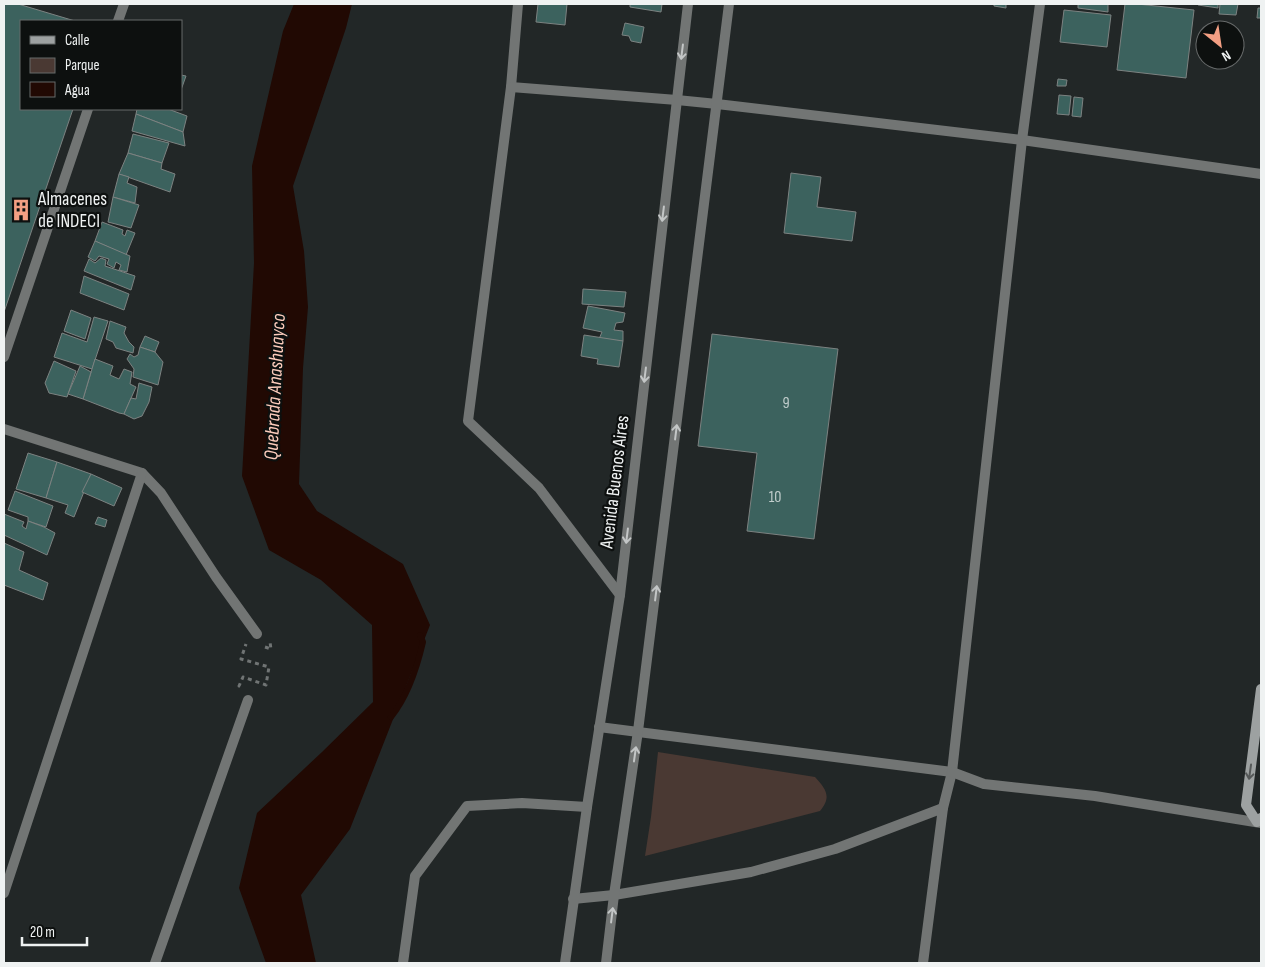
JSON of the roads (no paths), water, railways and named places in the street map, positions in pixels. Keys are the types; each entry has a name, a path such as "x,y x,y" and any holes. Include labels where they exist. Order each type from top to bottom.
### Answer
{"main road":[{"path":"1260,821 1246,805 1257,750 1261,689"}],"street":[{"path":"118,20 124,4"},
{"path":"518,4 511,87 468,422 539,488 620,595"},
{"name":"Avenida Buenos Aires","path":"565,963 573,899 620,595 688,4"},
{"path":"606,963 638,731 729,4"},
{"path":"923,963 943,808 952,772 1022,140 1040,4"},
{"path":"511,87 717,104 1022,140 1261,174"},
{"path":"4,356 88,110"},
{"path":"4,429 142,473 162,493 216,577 258,634"},
{"path":"4,893 142,473"},
{"path":"155,963 248,700"},
{"path":"599,727 952,772 984,784 1095,796 1260,821"},
{"path":"403,963 415,876 467,806 522,803 587,807"},
{"path":"573,899 614,895 751,872 835,849 943,808"}],"water":[{"path":"294,4 352,4 346,28 293,186 304,251 308,307 303,368 299,484 317,511 403,564 430,625 350,829 301,895 316,963 266,963 239,888 257,813 373,702 372,625 321,580 269,550 242,476 254,263 252,166 283,31"}],"waterway":[{"name":"Quebrada Anashuayco","path":"391,717 407,691 415,672 423,642 420,635"}],"place":[{"name":"Almacenes de INDECI","path":"21,210"}]}
